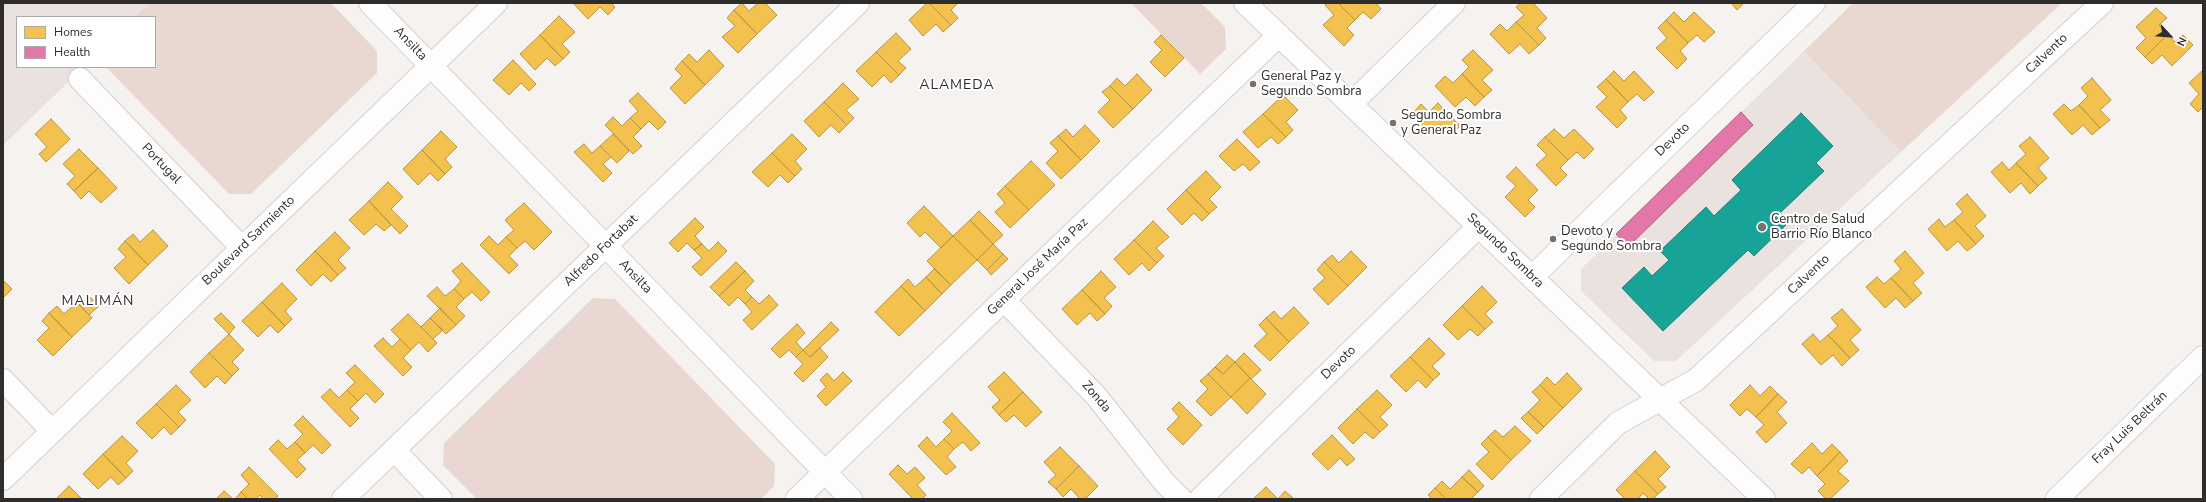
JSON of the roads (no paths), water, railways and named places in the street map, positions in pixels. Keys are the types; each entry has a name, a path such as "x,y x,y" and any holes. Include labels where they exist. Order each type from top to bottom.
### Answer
{"street":[{"name":"Ansilta","path":"370,3 851,499"},
{"name":"Boulevard Sarmiento","path":"3,479 496,3"},
{"name":"Alfredo Fortabat","path":"343,499 858,3"},
{"name":"Segundo Sombra","path":"1246,3 1764,499"},
{"path":"1351,104 1454,3"},
{"name":"Devoto","path":"1532,278 1814,3"},
{"name":"Calvento","path":"1541,499 1618,424 1696,380 2102,3"},
{"name":"General José María Paz","path":"797,499 1279,35"},
{"name":"Portugal","path":"80,80 242,248"},
{"name":"Devoto","path":"1200,499 1479,226"},
{"name":"Zonda","path":"1004,300 1097,396 1164,482 1181,499"},
{"name":"Fray Luis Beltrán","path":"2057,499 2203,357"},
{"path":"3,380 52,431"},
{"path":"394,450 441,499"}],"place":[{"name":"General Paz y Segundo Sombra","path":"1253,84"},
{"name":"Segundo Sombra y General Paz","path":"1393,123"},
{"name":"Centro de Salud Barrio Río Blanco","path":"1762,227"},
{"name":"Devoto y Segundo Sombra","path":"1553,239"}],"district":[{"name":"ALAMEDA","path":"957,86"},
{"name":"MALIMÁN","path":"98,302"}]}
